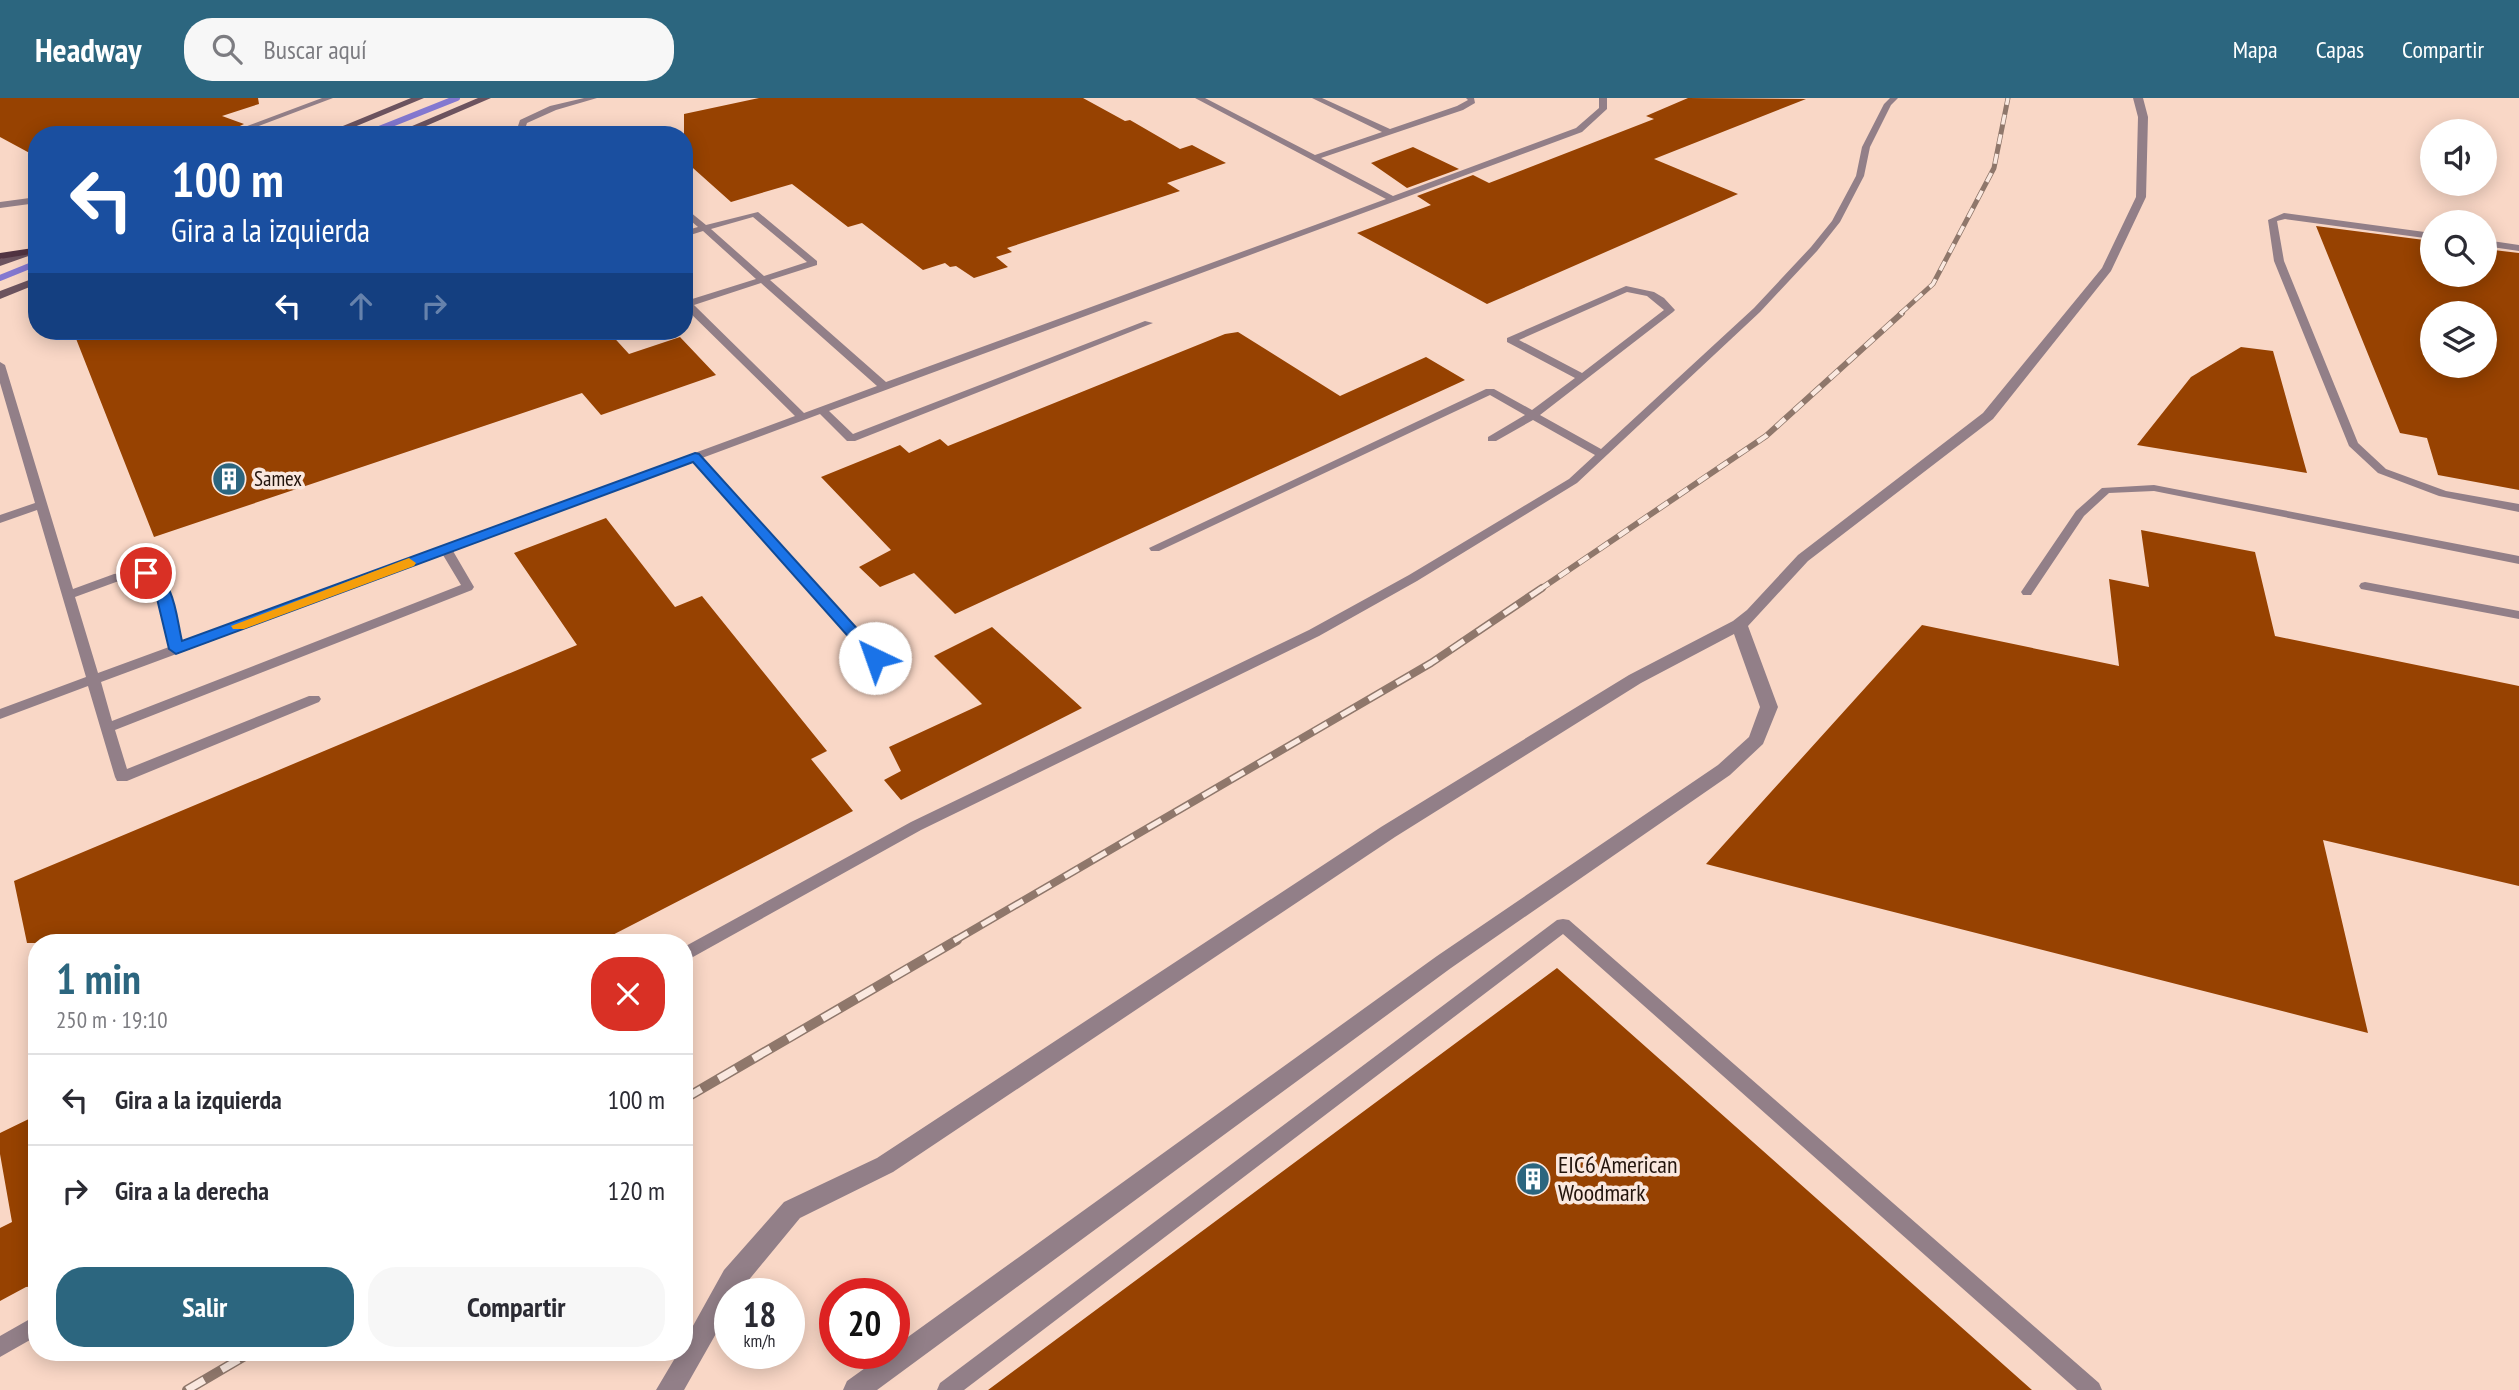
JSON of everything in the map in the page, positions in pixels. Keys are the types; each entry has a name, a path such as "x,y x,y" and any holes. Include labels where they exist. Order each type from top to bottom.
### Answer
{"main road":[{"path":"349,126 419,98"},
{"path":"418,126 486,98"},
{"path":"0,256 28,251"},
{"path":"0,263 28,253"},
{"path":"0,295 28,284"}],"street":[{"path":"693,1351 733,1278 792,1210 885,1165 1388,832 1635,679 1739,625 1754,614 1803,558 1988,415 2107,269 2141,197 2143,117 2138,98"},
{"path":"856,1390 1444,962 1724,771 1757,740 1769,706 1739,625"},
{"path":"668,1390 687,1361"}],"lane":[{"path":"252,126 328,98"},
{"path":"522,126 523,122 553,108 593,98"},
{"path":"1199,98 1393,199"},
{"path":"1316,98 1389,132"},
{"path":"1314,158 1460,108 1472,101 1470,98"},
{"path":"0,714 1579,130 1603,109 1603,98"},
{"path":"693,950 916,826 1314,633 1413,578 1573,481 1757,310 1814,249 1836,222 1860,176 1866,148 1888,104 1894,98"},
{"path":"0,205 28,201"},
{"path":"693,231 755,214 814,262 693,301"},
{"path":"2420,234 2284,216 2272,220 2279,261 2353,444 2382,471 2443,494 2519,508"},
{"path":"693,218 885,387"},
{"path":"2497,245 2519,248"},
{"path":"1492,439 1533,415 1670,310 1662,300 1641,289 1626,289 1511,340 1581,377"},
{"path":"693,310 802,417"},
{"path":"822,410 851,439 1148,323"},
{"path":"0,366 122,776 314,699"},
{"path":"1155,548 1490,391 1603,454"},
{"path":"0,421 15,417"},
{"path":"695,457 875,658"},
{"path":"2027,592 2080,514 2106,489 2154,488 2519,560"},
{"path":"0,519 42,505"},
{"path":"107,728 468,587 446,549"},
{"path":"68,595 114,579 146,573 160,584 176,649"},
{"path":"2365,586 2519,615"},
{"path":"947,1390 1563,925 2092,1390"},
{"path":"0,1347 28,1330"}],"building":[{"path":"0,98 258,98 259,104 222,116 244,124 240,126 28,126 28,152 0,137"},
{"path":"759,98 1083,98 1125,121 1130,120 1180,149 1192,145 1226,163 1167,183 1180,191 1007,248 1012,252 996,257 1008,267 974,278 956,266 950,267 945,263 923,270 862,223 848,227 792,184 731,202 693,168 693,126 684,126 684,114"},
{"path":"1688,98 1806,99 1654,159 1738,194 1487,304 1357,233 1431,205 1417,196 1473,175 1489,183 1654,119 1646,116"},
{"path":"1413,147 1459,169 1407,188 1371,163"},
{"path":"2316,226 2420,239 2420,287 2497,287 2497,250 2519,253 2519,490 2438,475 2427,438 2400,433"},
{"path":"1238,332 1340,396 1426,357 1465,380 955,614 914,573 880,587 859,567 891,550 821,477 900,445 909,453 940,439 948,446 1225,334"},
{"name":"Samex","path":"77,340 616,340 629,354 671,340 683,340 716,375 601,415 582,393 154,537"},
{"path":"2241,347 2273,351 2307,473 2137,445 2191,377"},
{"path":"606,518 675,607 702,596 827,751 811,759 853,811 614,934 28,934 27,943 14,881 577,645 514,553"},
{"path":"2141,530 2255,552 2275,636 2519,686 2519,886 2323,840 2368,1033 1706,864 1922,625 2119,666 2109,579 2149,587"},
{"path":"992,627 1082,708 901,800 884,780 901,771 889,747 982,704 934,656"},
{"name":"EIC6 American Woodmark","path":"1557,968 2032,1390 988,1390"},
{"path":"28,1119 28,1287 0,1301 0,1228 12,1222 0,1154 0,1133"}],"waterway":[{"path":"387,126 457,98"},
{"path":"0,278 28,267"}],"railway":[{"path":"1900,314 1933,284 1994,168 2008,98"},
{"path":"1539,590 1766,436 1902,313"},
{"path":"954,941 1431,663 1542,588"},
{"path":"693,1094 957,940"},
{"path":"187,1390 236,1361"}],"slow traffic":[{"path":"239,626 409,563"}],"place":[{"name":"Samex","path":"229,479"},
{"name":"EIC6 American Woodmark","path":"1533,1179"}],"route":[{"path":"146,573 160,584 176,649 695,457 875,658"}]}
